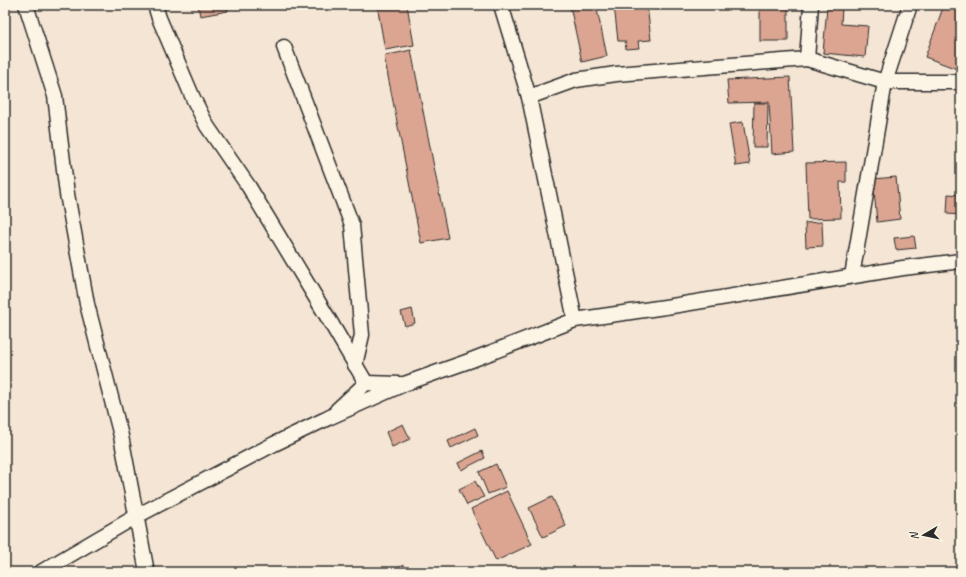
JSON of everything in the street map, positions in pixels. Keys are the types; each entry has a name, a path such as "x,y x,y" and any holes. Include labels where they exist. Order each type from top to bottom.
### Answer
{"street":[{"path":"26,5 55,96 67,194 87,304 120,436 147,572"},
{"path":"155,5 158,18 207,126 249,187 366,383"},
{"path":"501,5 529,97 575,320"},
{"path":"807,59 811,5"},
{"path":"852,276 885,82 910,5"},
{"path":"284,47 352,225 362,335 356,365"},
{"path":"529,97 576,80 610,75 807,59 885,82 961,82"},
{"path":"41,572 135,517 274,444 328,418 404,384 469,361 575,320 672,306 903,268 961,261"},
{"path":"328,418 366,383 404,384"}],"building":[{"path":"198,5 226,5 228,11 200,16"},
{"path":"377,5 407,5 414,45 385,50"},
{"path":"596,5 607,56 582,62 570,6"},
{"path":"614,5 647,5 651,40 638,41 639,48 626,49 625,41 618,41"},
{"path":"760,5 788,5 788,41 760,41"},
{"path":"944,5 961,5 961,57 957,69 925,57"},
{"path":"827,7 842,8 841,24 868,26 865,57 823,53"},
{"path":"411,50 448,238 421,243 384,56"},
{"path":"790,77 794,152 772,154 769,102 729,103 727,80"},
{"path":"754,103 768,103 767,147 753,147"},
{"path":"743,122 750,164 736,166 729,124"},
{"path":"846,162 846,182 840,182 841,218 808,219 806,163"},
{"path":"896,177 900,219 877,222 873,179"},
{"path":"948,194 961,195 961,215 947,214"},
{"path":"822,222 823,246 806,247 805,223"},
{"path":"914,236 916,248 896,250 894,238"},
{"path":"412,309 415,323 405,326 401,312"},
{"path":"403,424 410,439 392,447 386,432"},
{"path":"475,428 478,435 451,448 448,441"},
{"path":"482,451 485,458 461,470 458,463"},
{"path":"496,464 506,487 488,494 479,472"},
{"path":"475,481 484,497 467,505 459,489"},
{"path":"507,491 532,544 496,561 471,509"},
{"path":"552,497 566,526 543,537 529,508"},
{"path":"404,565 408,572 391,572"}]}
